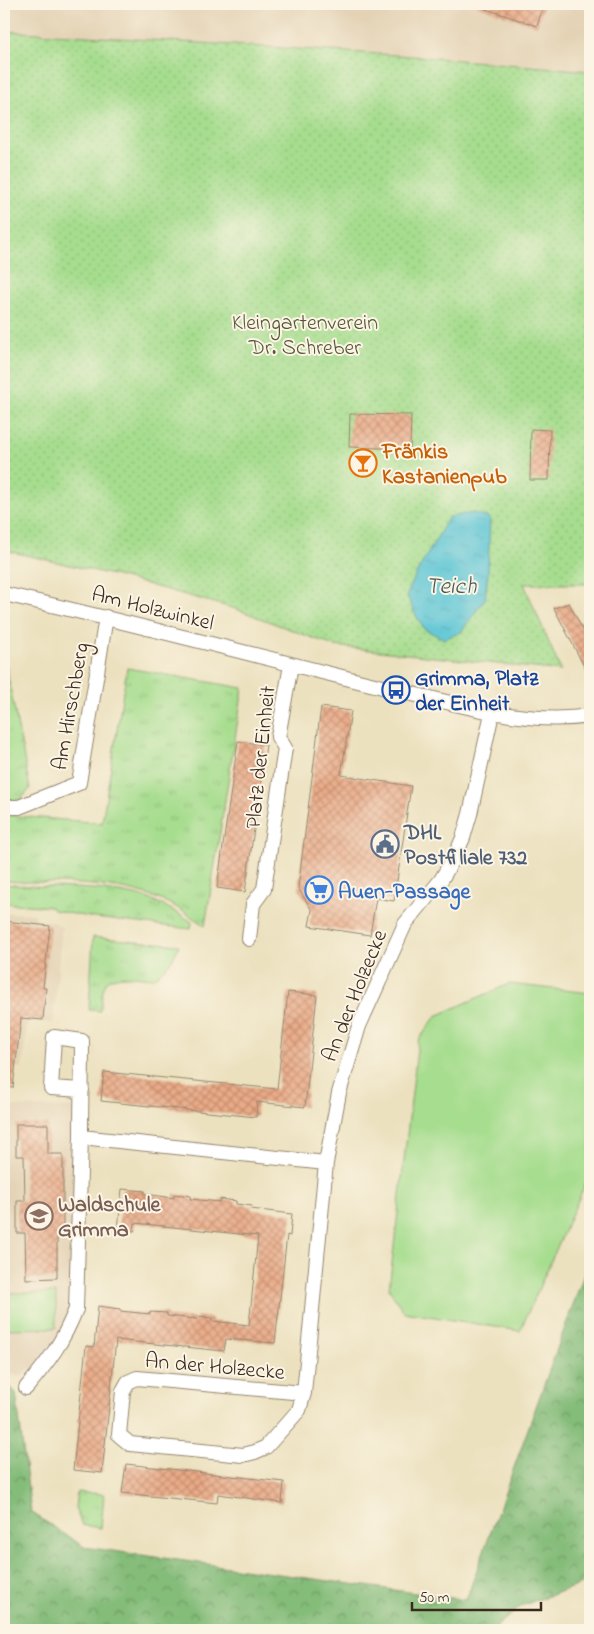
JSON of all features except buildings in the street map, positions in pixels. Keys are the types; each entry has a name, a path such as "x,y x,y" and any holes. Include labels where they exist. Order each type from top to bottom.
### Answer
{"street":[{"name":"Am Holzwinkel","path":"4,594 106,617 291,665 492,713 540,718 578,718 590,716"},
{"name":"Am Hirschberg","path":"4,807 19,807 79,783 106,617"},
{"name":"Platz der Einheit","path":"249,939 253,904 264,889 266,880 285,748 278,737 291,665"},
{"name":"An der Holzecke","path":"304,1393 137,1378 128,1382 123,1391 119,1435 130,1444 243,1456 266,1447 299,1410 304,1393 326,1163 339,1093 359,1026 405,924 441,880 463,838 492,713"},
{"path":"26,1388 46,1364 66,1333 76,1309 82,1090"},
{"path":"81,1138 326,1163"}],"shaded area":[{"path":"4,4 590,4 590,71 412,56 4,31"},
{"path":"4,913 35,914 36,920 53,922 62,927 53,1023 28,1021 22,1068 4,1066"},
{"name":"Waldschule Grimma","path":"4,1106 76,1108 73,1295 69,1319 38,1365 21,1376 9,1374 4,1369"}],"green space":[{"name":"Kleingartenverein Dr. Schreber","path":"4,31 412,56 590,71 590,584 524,584 561,671 334,646 236,609 117,576 4,550"},
{"path":"4,656 30,789 20,800 4,799"},
{"path":"127,668 243,688 205,926 166,902 127,890 86,884 4,881 4,815 102,823"},
{"path":"4,884 99,890 136,895 157,902 192,922 191,929 94,918 53,910 51,907 4,903"},
{"path":"93,937 179,945 169,964 153,978 121,976 110,980 103,989 100,1011 89,1010"},
{"path":"509,984 590,993 590,1173 520,1331 404,1312 389,1289 418,1041 436,1016"},
{"path":"590,1258 590,1581 523,1605 497,1626 496,1630 4,1630 4,1380 16,1393 31,1512 84,1547 466,1600"},
{"path":"4,1293 56,1293 56,1328 4,1329"},
{"path":"77,1492 104,1494 101,1528 82,1525 75,1508"}],"water":[{"name":"Teich","path":"473,513 490,518 485,599 461,632 444,639 424,629 407,595 416,574 449,517"}],"place":[{"name":"Fränkis Kastanienpub","path":"363,463"},
{"name":"Grimma, Platz der Einheit","path":"396,690"},
{"name":"DHL Postfiliale 732","path":"385,844"},
{"name":"Auen-Passage","path":"319,890"},
{"name":"Waldschule Grimma","path":"39,1216"}]}
